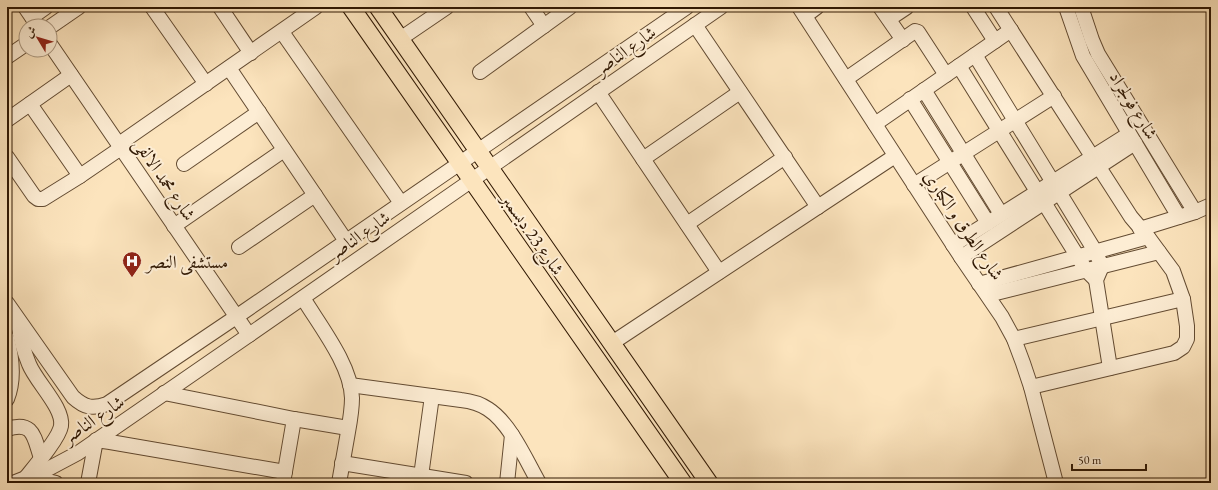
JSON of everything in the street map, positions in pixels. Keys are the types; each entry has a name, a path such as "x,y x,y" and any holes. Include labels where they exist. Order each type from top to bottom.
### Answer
{"main road":[{"name":"شارع 23 ديسمبر","path":"351,7 683,483"},
{"name":"شارع 23 ديسمبر","path":"378,7 710,483"}],"street":[{"path":"32,17 46,7"},
{"path":"58,21 79,7"},
{"path":"152,7 206,84"},
{"path":"220,7 251,53"},
{"path":"7,157 34,196 43,199 48,197 80,176 206,84 316,7"},
{"path":"400,39 447,7"},
{"path":"531,7 544,26"},
{"path":"480,72 570,7"},
{"name":"شارع الناصر","path":"7,302 73,397 86,406 94,407 107,404 687,7"},
{"name":"شارع الناصر","path":"20,481 78,453 721,7"},
{"path":"802,12 816,7"},
{"path":"880,7 903,40"},
{"path":"889,19 907,7"},
{"path":"973,7 995,41"},
{"path":"996,7 1131,217 1173,271 1183,299 1187,339 1183,347 1174,353 1031,387"},
{"path":"1067,10 1083,8"},
{"name":"شارع فولجراد","path":"1083,8 1092,40 1098,54 1195,212"},
{"name":"شارع فولجراد","path":"1067,10 1083,56 1179,217"},
{"name":"شارع الطرق و الكباري","path":"802,12 953,245 988,295 1014,339 1031,387 1056,483"},
{"path":"695,25 818,207"},
{"path":"875,124 1011,30"},
{"path":"846,79 915,31 918,32 946,75"},
{"path":"282,32 401,203"},
{"path":"7,57 18,49"},
{"path":"975,55 1095,251 1102,266 1096,280 1110,368"},
{"name":"شارع محمد الالفى","path":"58,56 249,335"},
{"path":"959,66 1086,270 1096,280"},
{"path":"229,68 346,241"},
{"path":"7,120 71,75"},
{"path":"924,90 1001,214"},
{"path":"598,92 719,272"},
{"path":"642,159 740,92"},
{"path":"914,185 1054,96"},
{"path":"910,99 988,222"},
{"path":"30,104 80,176"},
{"path":"184,164 259,112"},
{"path":"961,256 1041,197 1132,138"},
{"path":"174,226 284,150"},
{"path":"612,343 895,156"},
{"path":"687,224 784,158"},
{"path":"239,247 314,195"},
{"path":"953,245 1001,214 1041,197"},
{"path":"979,284 1095,251 1144,233 1179,217 1211,205"},
{"path":"988,295 1159,252"},
{"path":"303,298 340,359 350,385 352,398 339,483"},
{"path":"1014,339 1183,299"},
{"path":"16,316 29,365 56,405 62,420 59,433 41,458 20,481"},
{"path":"217,330 229,348"},
{"path":"7,338 12,368 7,398"},
{"path":"350,385 470,401 479,404 501,420 512,435 539,483"},
{"path":"164,393 294,419 348,428"},
{"path":"421,476 432,396"},
{"path":"88,483 96,440 284,478 294,419"},
{"path":"7,430 19,426 27,428 33,435 41,458"},
{"path":"507,483 512,435"},
{"path":"342,463 466,483"},
{"path":"20,481 48,481 56,483"}],"place":[{"name":"مستشفى النصر","path":"132,278"}]}
